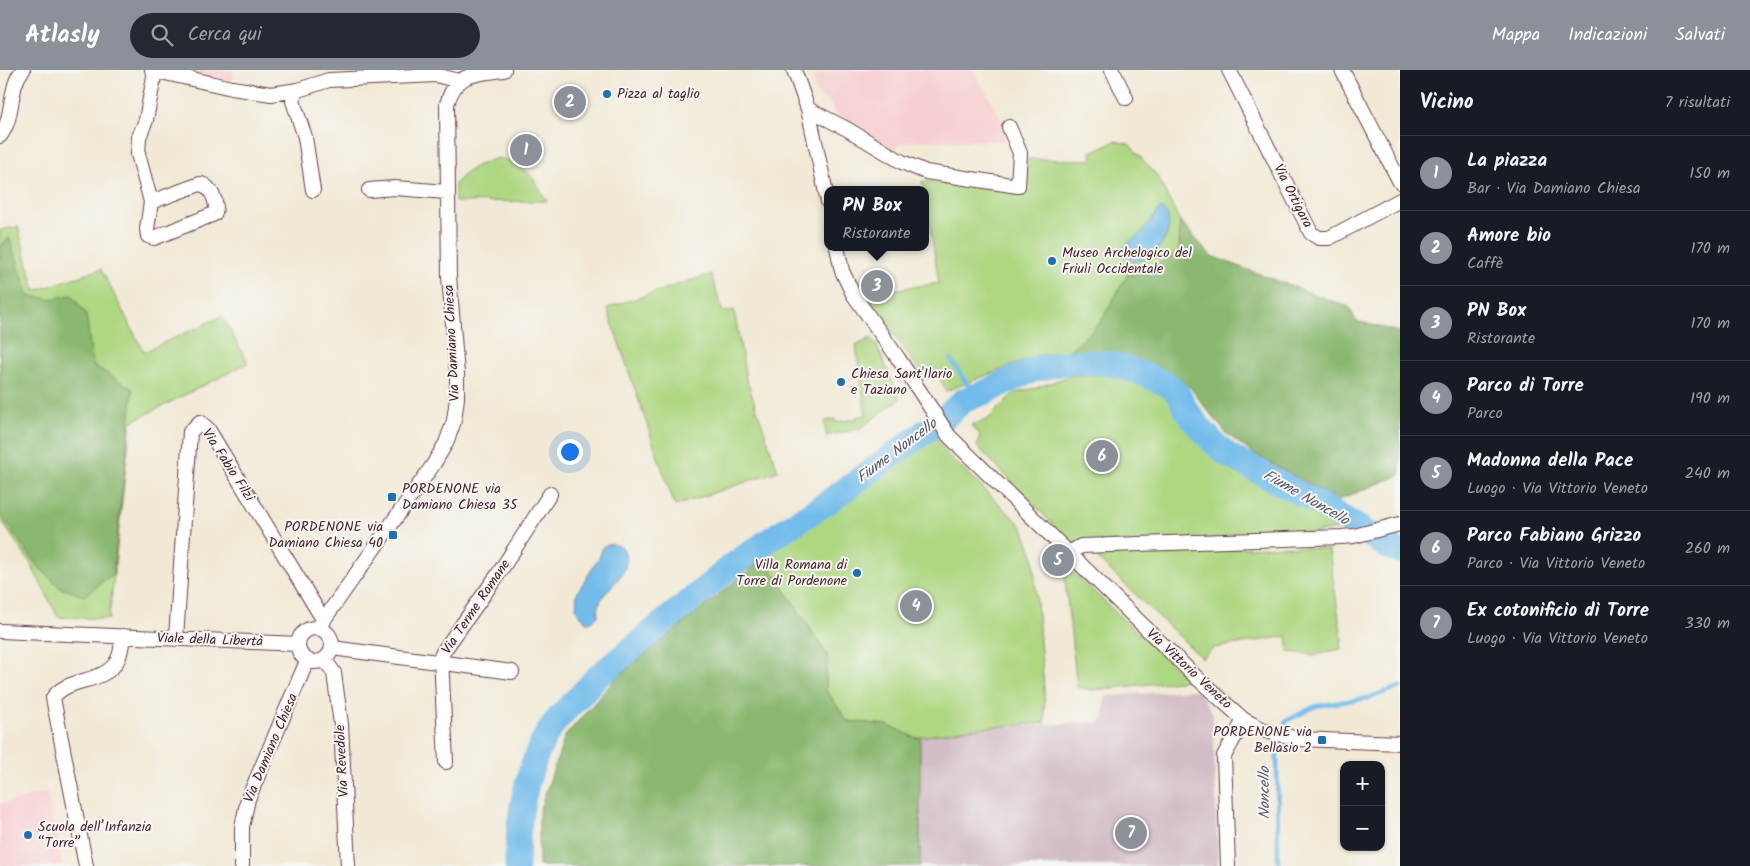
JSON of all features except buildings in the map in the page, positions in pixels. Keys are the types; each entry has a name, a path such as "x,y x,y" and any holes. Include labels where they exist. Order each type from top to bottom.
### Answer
{"street":[{"path":"0,136 8,123 17,80 23,70"},
{"path":"151,202 204,184 208,187 217,210 214,214 154,238 148,236 147,229 151,202 138,154 139,137 146,120 153,70 257,92 284,93 330,80 436,75 459,81 466,76 504,70"},
{"path":"794,70 808,109 825,186"},
{"path":"1112,70 1126,98"},
{"name":"Via Ortigara","path":"1229,70 1311,233 1319,238 1329,238 1400,200"},
{"path":"1342,70 1400,182"},
{"name":"Via Damiano Chiesa","path":"321,624 433,465 446,443 454,421 457,398 457,374 449,276 447,104 449,94 459,81"},
{"path":"298,90 293,101 305,137 313,190"},
{"path":"808,109 847,129 902,162 926,172 1018,186 1020,153 1009,128"},
{"path":"369,190 395,188 447,192"},
{"name":"Via Vittorio Veneto","path":"838,251 842,271 853,294 949,436 1196,677 1244,720 1224,756 1228,866"},
{"name":"Via Fabio Filzi","path":"176,638 190,432 200,422 208,428 321,624"},
{"name":"Via Terme Romane","path":"446,762 441,656 497,576 550,494"},
{"path":"1069,553 1081,546 1354,536 1394,526"},
{"path":"321,624 332,642 328,654 318,662 307,661 300,655 298,644 301,636 311,628 321,624"},
{"name":"Viale della Libertà","path":"0,631 298,644"},
{"path":"86,866 53,698 58,690 106,673 114,667 119,658 123,636"},
{"path":"328,654 442,662 512,672"},
{"name":"Via Revedole","path":"328,654 334,673 341,724 348,866"},
{"name":"Via Damiano Chiesa","path":"242,866 242,827 248,799 307,661"},
{"path":"1244,720 1266,731 1298,739 1400,743"}],"shaded area":[{"path":"181,70 233,70 233,82"},
{"path":"834,70 974,70 1005,126 1006,141 917,141 901,143 893,150 834,112 831,103 818,96 813,77"},
{"path":"1192,690 1199,692 1212,712 1213,718 1218,866 920,866 920,737 965,729 1100,722 1104,718 1105,698 1108,696"},
{"name":"Scuola dell’Infanzia “Torre”","path":"47,792 62,866 0,866 0,804"}],"green space":[{"path":"1115,141 1129,144 1157,176 1180,221 1179,252 1141,274 1128,274 1100,323 1070,350 1036,356 946,391 939,376 930,373 922,374 865,294 939,283 929,221 929,186 923,186 922,181 1023,192 1028,159 1092,160 1091,152"},
{"path":"498,158 523,168 533,178 547,201 455,202 455,184 464,174 474,167"},
{"path":"1180,221 1211,256 1349,307 1356,321 1400,332 1400,475 1338,500 1254,454 1227,434 1190,387 1156,369 1108,355 1070,350 1100,323 1128,274 1141,274 1179,252"},
{"path":"18,227 35,291 101,269 144,352 222,316 248,363 131,422 109,619 58,617 29,561 0,519 0,230"},
{"path":"9,237 29,296 50,299 72,295 86,314 93,365 133,389 113,574 84,596 60,588 35,563 0,514 0,248"},
{"path":"711,274 723,312 734,310 746,378 778,471 675,506 607,308"},
{"path":"871,338 876,344 900,399 859,429 826,436 825,421 835,419 835,422 856,419 856,417 866,415 856,346"},
{"path":"1072,375 1108,375 1138,380 1163,392 1206,447 1229,464 1344,528 1308,534 1072,544 977,446 980,435 971,425 987,420 1014,393 1036,388"},
{"path":"933,433 946,453 1022,526 1033,555 1045,723 966,729 916,738 887,725 847,721 826,690 827,655 764,558"},
{"path":"1286,546 1329,550 1342,639 1341,649 1316,655 1289,652 1287,636 1214,648 1202,658 1094,555"},
{"path":"764,558 827,655 826,690 847,721 887,725 916,738 920,737 920,866 539,866 539,812 565,736 617,677"},
{"path":"1063,563 1188,680 1091,690 1077,687"}],"water":[{"path":"1161,208 1166,213 1169,227 1164,241 1154,254 1148,258 1133,261 1123,254 1123,247 1141,233"},
{"path":"612,544 622,547 626,556 626,564 619,578 599,604 598,616 588,624 576,610 577,593 600,556 603,546"}],"waterway":[{"path":"951,360 975,396"},
{"name":"Fiume Noncello","path":"517,866 521,815 533,763 548,732 558,718 596,678 737,562 828,502 944,418 964,400 1036,369 1064,363 1094,362 1111,364 1139,372 1170,386 1178,394 1187,411 1199,427 1228,455 1319,504 1386,546 1400,551"},
{"name":"Noncello","path":"1278,866 1277,755 1286,721 1316,706 1368,698 1400,687"}],"place":[{"name":"Pizza al taglio","path":"607,94"},
{"name":"Amore bio","path":"570,102"},
{"name":"La piazza","path":"526,150"},
{"name":"Museo Archelogico del Friuli Occidentale","path":"1052,261"},
{"name":"PN Box","path":"877,286"},
{"name":"Chiesa Sant'Ilario e Taziano","path":"841,382"},
{"name":"Parco Fabiano Grizzo","path":"1102,456"},
{"name":"PORDENONE via Damiano Chiesa 35","path":"392,497"},
{"name":"PORDENONE via Damiano Chiesa 40","path":"393,535"},
{"name":"Madonna della Pace","path":"1058,560"},
{"name":"Villa Romana di Torre di Pordenone","path":"857,573"},
{"name":"Parco di Torre","path":"916,606"},
{"name":"PORDENONE via Bellasio 2","path":"1322,740"},
{"name":"Ex cotonificio di Torre","path":"1131,833"},
{"name":"Scuola dell’Infanzia “Torre”","path":"28,835"}]}
